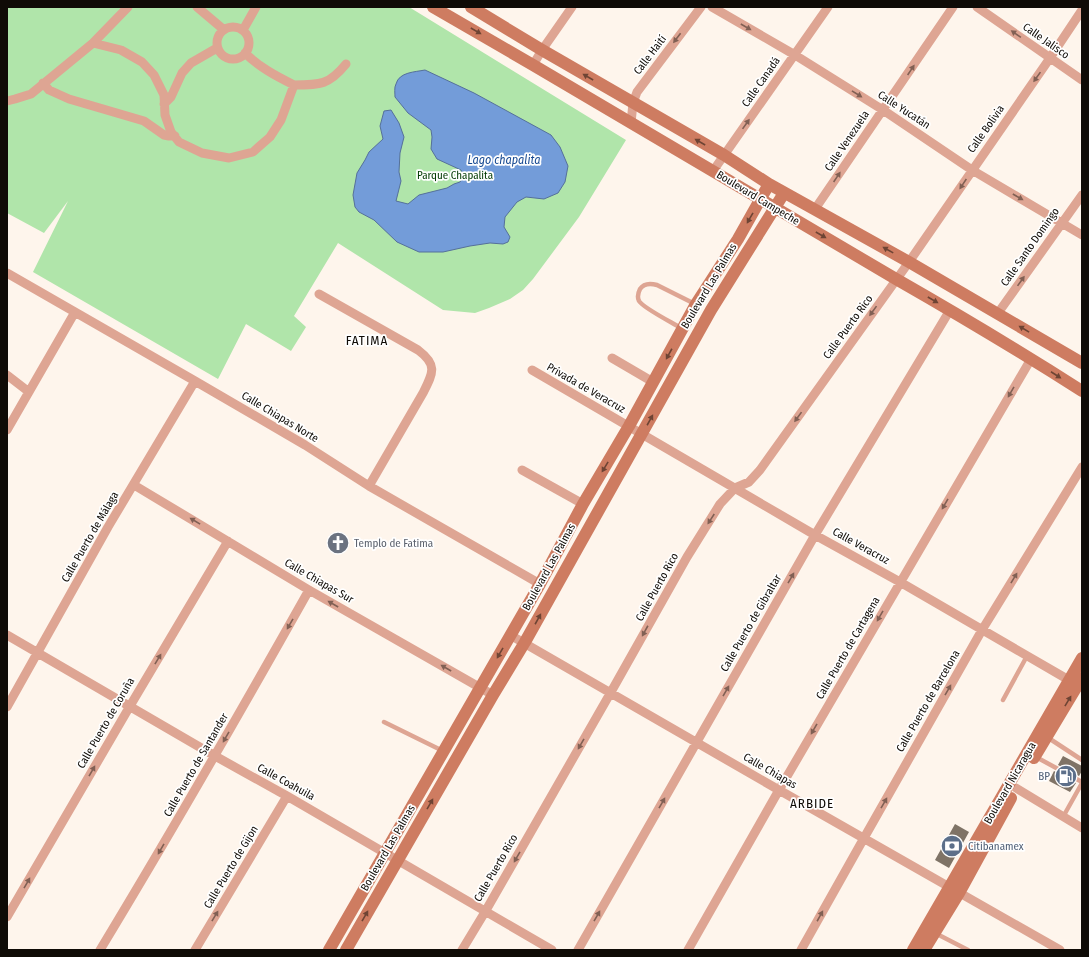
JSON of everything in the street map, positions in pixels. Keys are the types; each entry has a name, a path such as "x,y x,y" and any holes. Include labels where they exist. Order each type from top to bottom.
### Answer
{"street":[{"path":"7,101 31,94 93,43 128,7"},
{"path":"197,7 223,30"},
{"path":"243,30 256,7"},
{"name":"Boulevard Campeche","path":"471,7 542,50 724,155 784,193 909,262 1082,363"},
{"path":"533,65 572,7"},
{"name":"Calle Haití","path":"631,123 633,103 637,92 701,7"},
{"name":"Calle Yucatán","path":"712,7 795,55 883,110 972,170 1082,235"},
{"name":"Calle Canadá","path":"713,171 828,7"},
{"name":"Calle Venezuela","path":"815,209 953,7"},
{"name":"Calle Jalisco","path":"977,7 1082,80"},
{"name":"Boulevard Campeche","path":"440,9 761,200 1031,358 1082,391"},
{"name":"Calle Bolivia","path":"909,262 1082,10"},
{"path":"233,27 243,30 249,38 248,48 245,53 242,56 233,59 223,56 217,48 217,38 223,30 233,27"},
{"path":"93,43 121,50 142,62 154,75 164,95 165,115 171,132 179,142 202,153 229,158 253,152 270,137 277,126 294,85"},
{"path":"164,104 171,97 182,73 191,63 217,48"},
{"path":"245,53 253,61 274,75 294,85 315,85 330,80 346,64"},
{"path":"43,84 49,90 69,99 144,120 164,135 175,136"},
{"name":"Boulevard Las Palmas","path":"328,950 540,584 583,504 629,426 696,304 738,239 769,184"},
{"name":"Boulevard Las Palmas","path":"346,950 525,642 711,310 784,193"},
{"name":"Calle Santo Domingo","path":"998,313 1082,195"},
{"name":"Calle Puerto Rico","path":"462,950 687,557 720,504 735,488 749,482 760,470 909,262"},
{"name":"Calle Chiapas Norte","path":"7,273 305,445 369,486 540,584"},
{"path":"319,294 418,350 424,354 430,362 432,369 430,378 423,393 369,486"},
{"name":"Calle Puerto de Gibraltar","path":"578,950 815,535 950,310"},
{"path":"7,430 75,312"},
{"path":"612,358 653,382"},
{"name":"Calle Puerto de Cartagena","path":"688,950 779,790 1031,358"},
{"name":"Privada de Veracruz","path":"532,370 629,426"},
{"path":"7,375 29,392"},
{"name":"Calle Puerto de Málaga","path":"7,707 108,527 195,381"},
{"name":"Calle Veracruz","path":"629,426 815,535 900,582 1027,656 1078,683"},
{"name":"Calle Puerto de Barcelona","path":"801,950 982,630 1082,467"},
{"path":"522,470 583,504"},
{"name":"Calle Chiapas Sur","path":"134,485 309,590 493,695"},
{"name":"Calle Puerto de Coruña","path":"7,917 228,541"},
{"name":"Calle Puerto de Santander","path":"100,950 215,756 309,590"},
{"name":"Calle Coahuila","path":"7,635 552,950"},
{"name":"Calle Chiapas","path":"510,635 525,642 779,790 1060,950"},
{"name":"Boulevard Nicaragua","path":"913,950 954,890 1047,737 1078,683 1082,658"},
{"name":"Boulevard Nicaragua","path":"924,950 934,933 954,890 1078,683"},
{"path":"1016,788 1082,828"},
{"name":"Calle Puerto de Gijon","path":"195,950 287,796"}],"lane":[{"path":"683,329 639,302 638,291 646,284 657,285 696,304"},
{"path":"1003,700 1027,656"},
{"path":"384,722 443,752"},
{"path":"1047,737 1082,760"},
{"path":"1035,756 1082,783 1063,817"},
{"path":"934,933 968,950"}],"green space":[{"name":"Parque Chapalita","path":"7,7 409,7 626,140 579,217 533,279 523,290 510,299 475,313 443,310 338,243 294,316 306,327 291,351 246,324 218,379 33,272 68,201 44,233 7,213"}],"water":[{"name":"Lago chapalita","path":"425,70 474,93 551,135 560,147 568,166 565,182 558,193 544,199 526,197 517,202 505,217 504,227 510,237 508,242 503,244 490,243 470,246 443,252 419,252 397,242 374,220 359,212 355,207 353,195 357,173 369,152 383,139 380,126 384,111 391,110 399,123 404,137 400,153 399,172 401,181 396,201 408,204 419,195 447,188 460,182 464,176 461,170 437,159 431,149 431,130 408,113 395,97 395,85 400,77 408,73"}],"building":[{"path":"1063,756 1082,766 1082,771 1079,776 1058,765"},
{"path":"1054,771 1076,783 1070,792 1049,781"},
{"name":"Citibanamex","path":"955,824 969,832 949,868 935,860"}],"place":[{"name":"Templo de Fatima","path":"338,543"},
{"name":"BP","path":"1066,776"},
{"name":"Citibanamex","path":"952,846"}],"district":[{"name":"FATIMA","path":"367,340"},
{"name":"ARBIDE","path":"812,803"}]}
